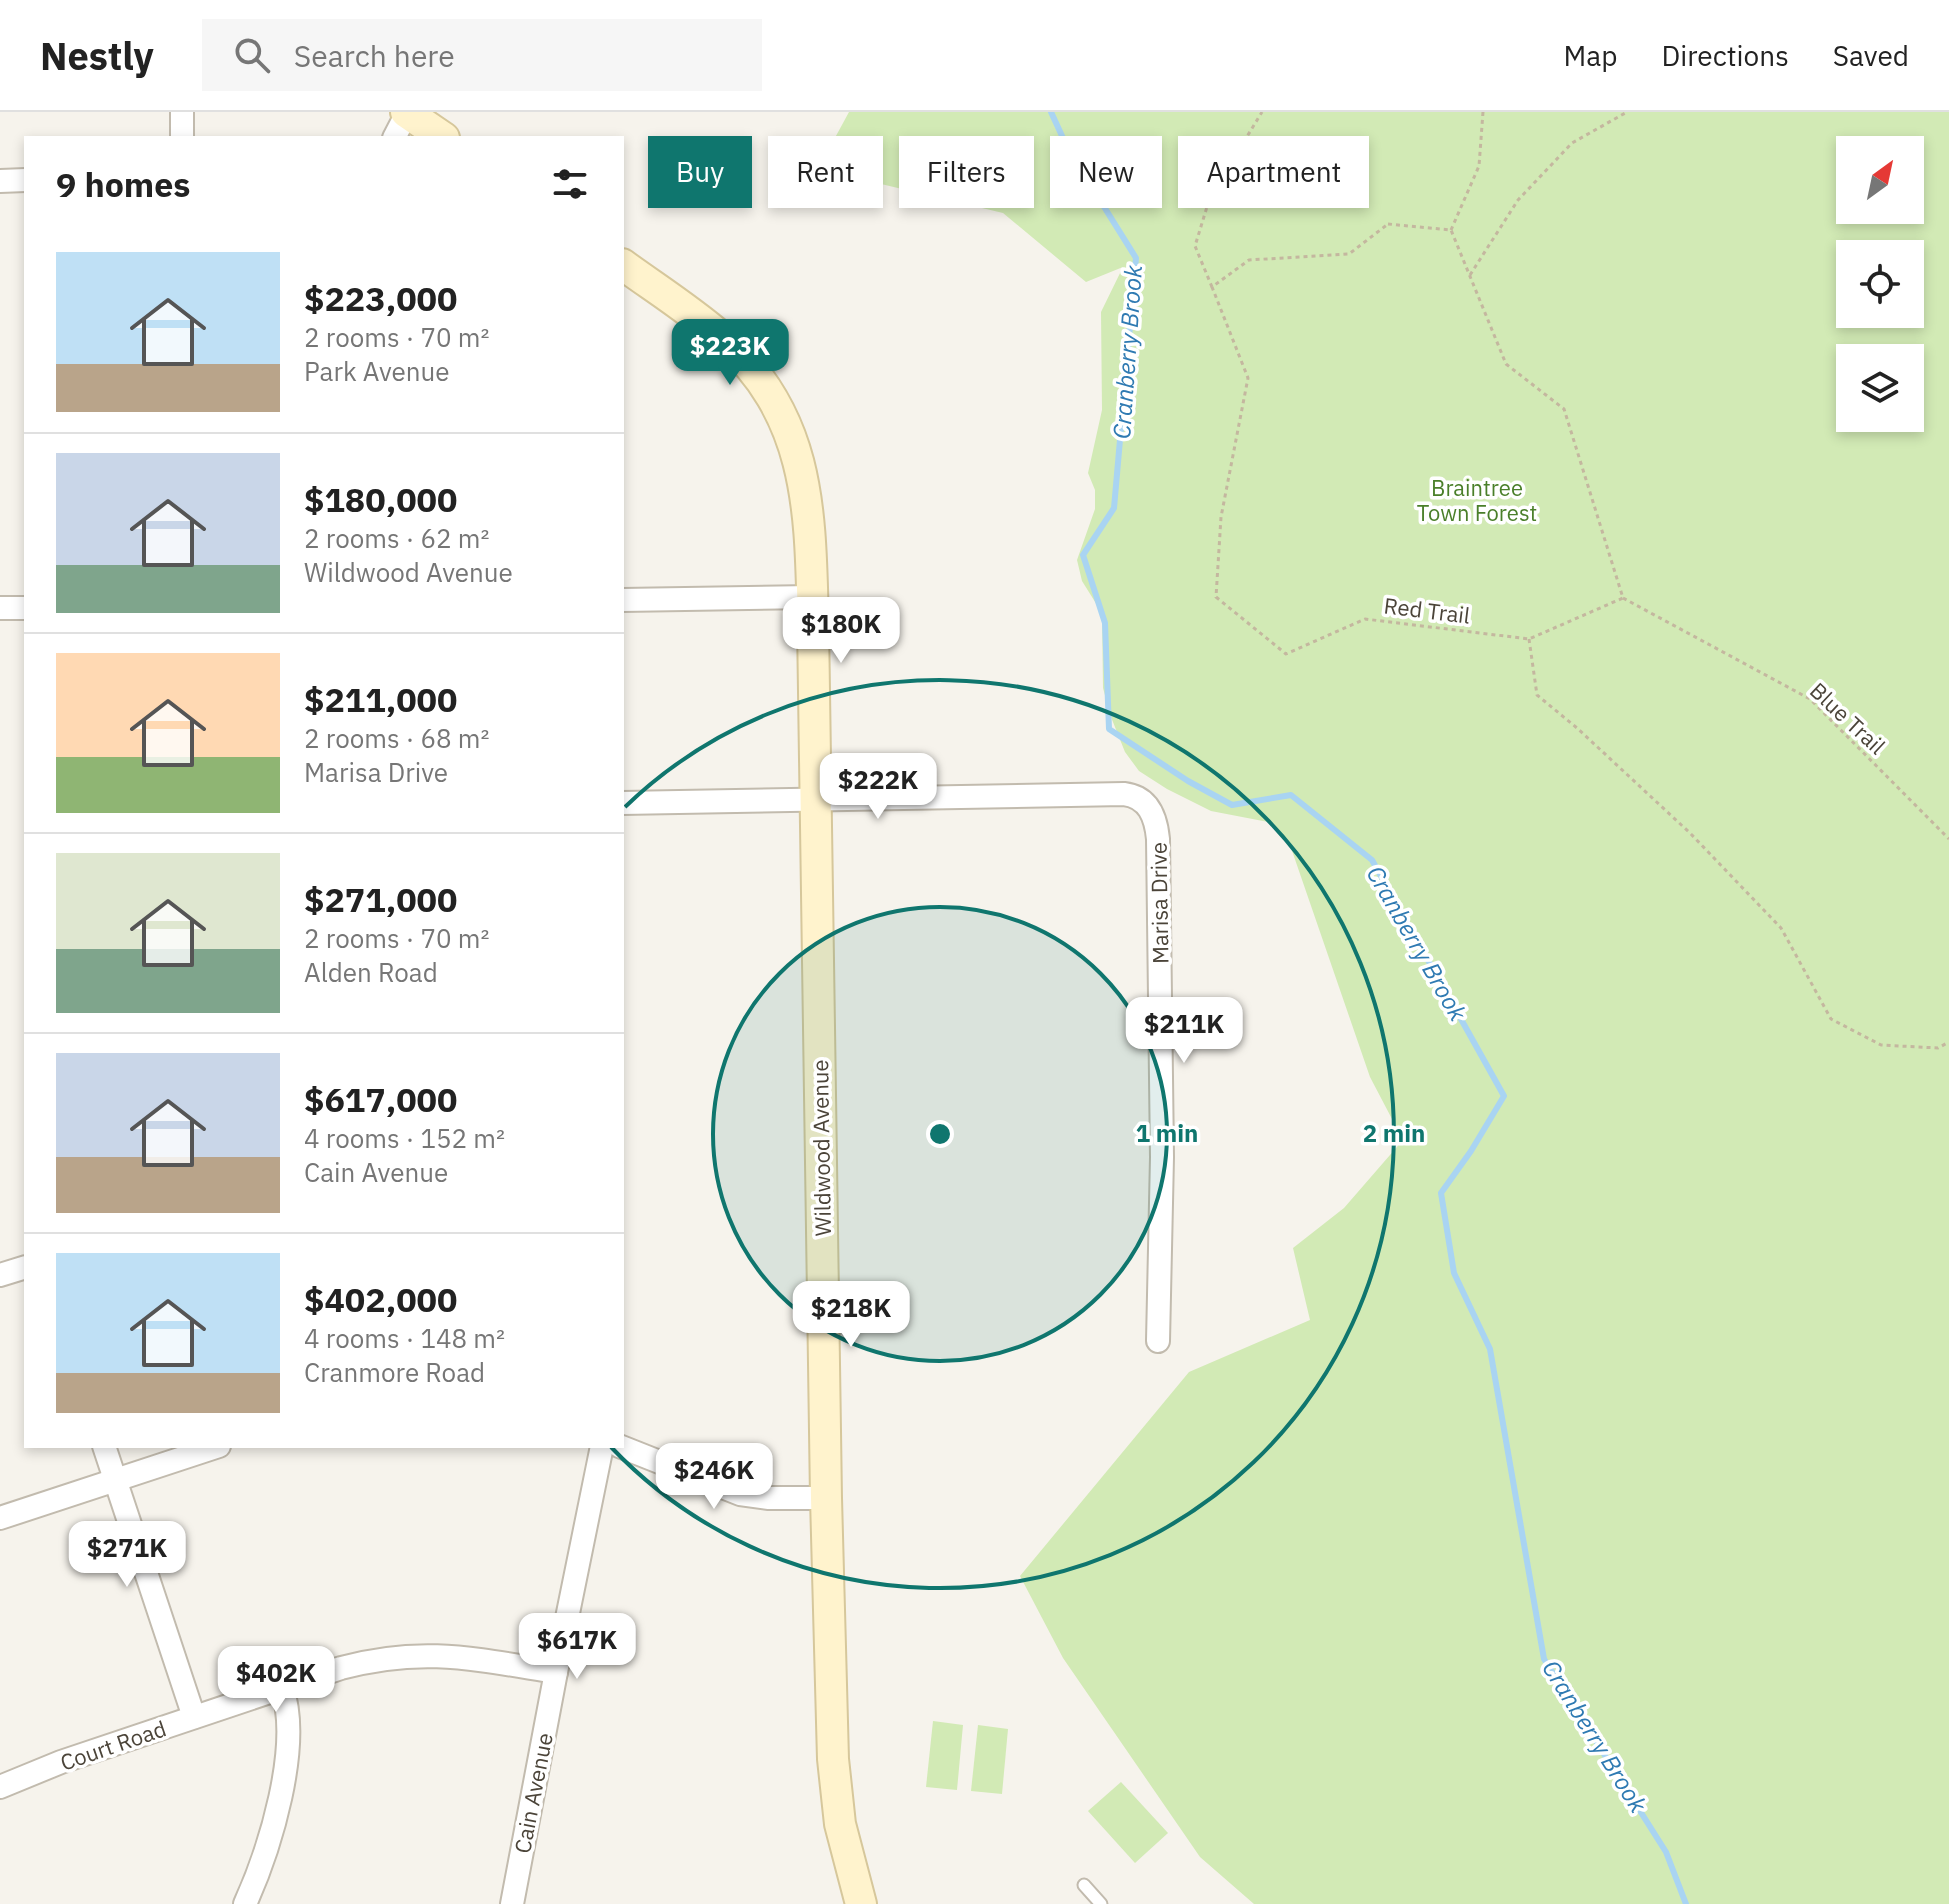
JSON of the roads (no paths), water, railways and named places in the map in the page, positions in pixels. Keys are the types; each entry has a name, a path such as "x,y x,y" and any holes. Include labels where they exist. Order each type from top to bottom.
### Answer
{"street":[{"path":"182,112 182,136"},
{"path":"395,136 406,112 441,136"},
{"path":"0,181 24,180"},
{"name":"Wildwood Avenue","path":"624,265 720,337 762,383 798,455 805,487 812,597 826,1498 834,1777 843,1840 861,1904"},
{"path":"624,600 812,597"},
{"path":"0,608 24,608"},
{"name":"Marisa Drive","path":"815,799 1124,794 1133,795 1146,803 1155,820 1158,839 1162,1157 1158,1341"},
{"path":"624,803 815,799"},
{"path":"1,1272 24,1267"},
{"path":"105,1448 194,1717"},
{"path":"0,1518 213,1448"},
{"name":"Cain Avenue","path":"512,1904 602,1448"},
{"path":"624,1448 740,1494 769,1498 826,1498"},
{"name":"Court Road","path":"0,1787 53,1765 359,1664 408,1655 460,1657 556,1672"},
{"path":"245,1904 268,1840 286,1760 289,1717 282,1688"}],"lane":[{"path":"1084,1885 1101,1904"}],"waterway":[{"name":"Cranberry Brook","path":"1051,112 1068,149 1136,258 1114,508 1083,555 1105,623 1109,729 1188,781 1232,805 1291,795 1372,860 1504,1096 1441,1193 1454,1273 1490,1349 1544,1659 1666,1852 1686,1904"}],"park label":[{"name":"Braintree Town Forest","path":"1477,500"}]}
